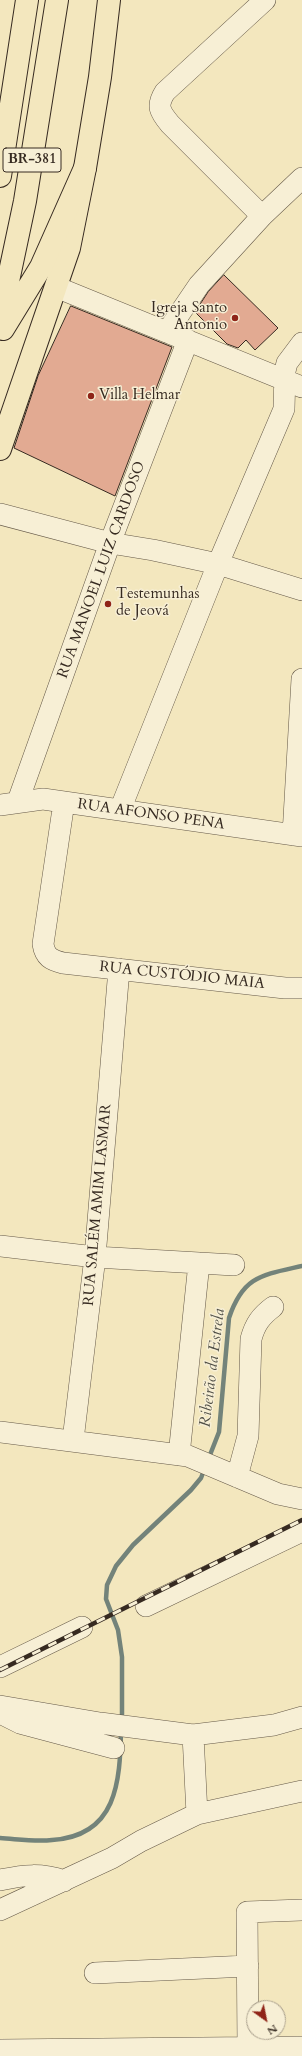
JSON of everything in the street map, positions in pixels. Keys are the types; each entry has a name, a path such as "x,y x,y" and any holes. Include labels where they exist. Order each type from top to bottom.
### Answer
{"main road":[{"name":"BR-381","path":"1,167 27,0"},
{"name":"BR-381","path":"0,319 25,201 57,0"},
{"path":"0,449 69,248 86,168 110,0"},
{"path":"0,334 41,267 86,168"}],"street":[{"path":"262,216 170,124 160,108 160,100 165,92 265,0"},
{"path":"166,332 199,285 262,216 302,178"},
{"path":"56,287 293,384"},
{"name":"RUA MANOEL LUIZ CARDOSO","path":"9,803 188,340"},
{"path":"120,810 218,564 284,409 293,384 287,363 302,343"},
{"path":"0,514 110,543 153,550 218,564 302,590"},
{"path":"297,836 302,679"},
{"name":"RUA AFONSO PENA","path":"9,803 43,798 297,836"},
{"name":"RUA CUSTÓDIO MAIA","path":"64,802 43,944 45,952 49,958 63,963 302,988"},
{"name":"RUA SALÉM AMIM LASMAR","path":"73,1440 94,1257 119,969"},
{"path":"0,1246 94,1257 234,1265"},
{"path":"183,1455 199,1263"},
{"path":"228,1474 248,1436 251,1339 255,1325 263,1315 273,1308"},
{"path":"0,1432 183,1455 278,1494 302,1499"},
{"path":"146,1606 302,1531"},
{"path":"0,1667 82,1627"},
{"path":"0,1706 100,1723 193,1735 274,1725 302,1716"},
{"path":"0,1713 20,1723 114,1748"},
{"path":"193,1735 197,1814"},
{"path":"0,1910 64,1881 197,1814 302,1791"},
{"path":"0,1880 34,1875 49,1876 64,1881"},
{"path":"248,2048 247,1912 302,1910"},
{"path":"95,1973 248,1966"},
{"path":"0,2050 302,2047"}],"building":[{"name":"Igreja Santo Antonio","path":"224,275 278,328 255,350 246,340 238,348 227,344 195,312 208,292"},
{"name":"Villa Helmar","path":"71,306 172,347 115,496 14,448 38,376"}],"waterway":[{"name":"Ribeirão da Estrela","path":"208,1460 219,1432 229,1318 235,1304 241,1293 248,1285 256,1280 265,1275 302,1266"},
{"name":"Ribeirão da Estrela","path":"122,1721 122,1657 118,1630 106,1599 107,1585 116,1566 133,1545 191,1490 201,1478 205,1468"},
{"name":"Ribeirão da Estrela","path":"0,1838 46,1841 74,1836 90,1828 102,1817 110,1803 116,1787 119,1769 121,1730"}],"railway":[{"path":"0,1670 302,1520"}],"place":[{"name":"Igreja Santo Antonio","path":"235,318"},
{"name":"Villa Helmar","path":"91,396"},
{"name":"Testemunhas de Jeová","path":"108,604"}]}
